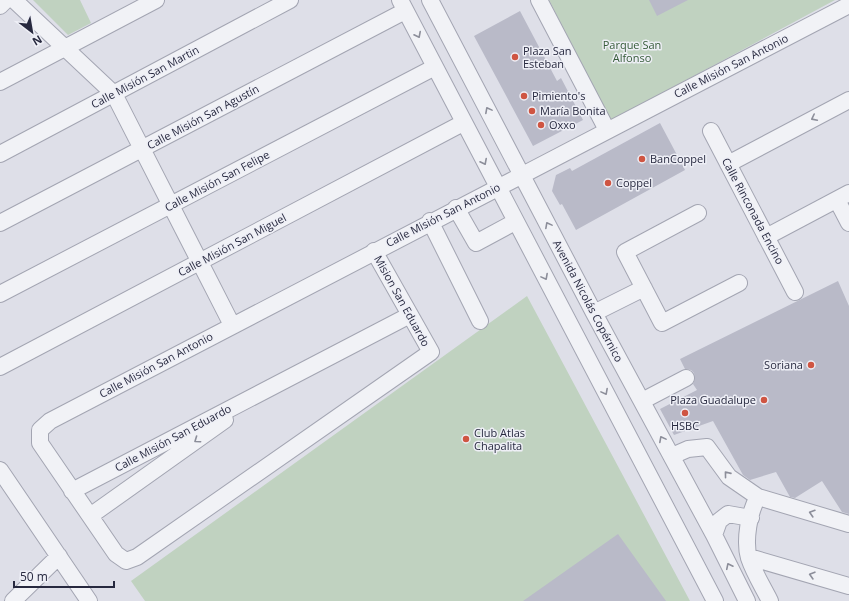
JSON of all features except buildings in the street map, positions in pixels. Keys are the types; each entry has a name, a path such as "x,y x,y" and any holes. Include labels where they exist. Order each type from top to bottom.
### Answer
{"street":[{"path":"0,6 6,0"},
{"path":"14,0 114,94 232,325"},
{"path":"0,82 156,0"},
{"name":"Calle Misión San Martin","path":"0,154 290,0"},
{"name":"Avenida Nicolás Copérnico","path":"430,0 594,313 714,535 747,601"},
{"path":"539,0 607,130"},
{"name":"Calle Misión San Antonio","path":"72,490 40,443 40,430 50,421 430,221 849,5"},
{"path":"403,6 715,601"},
{"name":"Calle Misión San Agustín","path":"0,223 142,149 403,6"},
{"name":"Calle Misión San Felipe","path":"0,294 435,67"},
{"path":"728,164 849,100"},
{"name":"Calle Misión San Miguel","path":"0,367 463,123"},
{"name":"Calle Rinconada Encino","path":"711,131 795,292"},
{"path":"766,237 843,197 849,223"},
{"path":"456,208 476,243 515,222"},
{"path":"698,213 625,252 662,322 739,283"},
{"path":"430,221 480,321"},
{"name":"Mision San Eduardo","path":"90,516 116,554 126,561 137,557 431,352 374,251"},
{"path":"594,313 644,288"},
{"name":"Calle Misión San Eduardo","path":"72,490 410,314"},
{"path":"642,402 686,378"},
{"name":"Calle Misión San Eduardo","path":"90,516 274,385"},
{"path":"672,456 688,449 707,447 729,477 758,497 849,524"},
{"path":"0,470 89,601"},
{"path":"72,490 90,516"},
{"path":"758,497 752,506 748,538 749,557 770,601"},
{"path":"714,535 719,521 728,514 751,518"},
{"path":"13,601 59,556"},
{"path":"749,557 849,586"}],"green space":[{"path":"33,0 80,0 91,23 68,35"},
{"name":"Parque San Alfonso","path":"549,0 835,0 610,121"},
{"name":"Club Atlas Chapalita","path":"527,296 690,601 145,601 131,581"}],"place":[{"name":"Plaza San Esteban","path":"515,57"},
{"name":"Pimiento's","path":"524,96"},
{"name":"María Bonita","path":"532,111"},
{"name":"Oxxo","path":"541,125"},
{"name":"BanCoppel","path":"642,159"},
{"name":"Coppel","path":"608,183"},
{"name":"Soriana","path":"811,365"},
{"name":"Plaza Guadalupe","path":"764,400"},
{"name":"HSBC","path":"685,413"},
{"name":"Club Atlas Chapalita","path":"466,439"}]}
